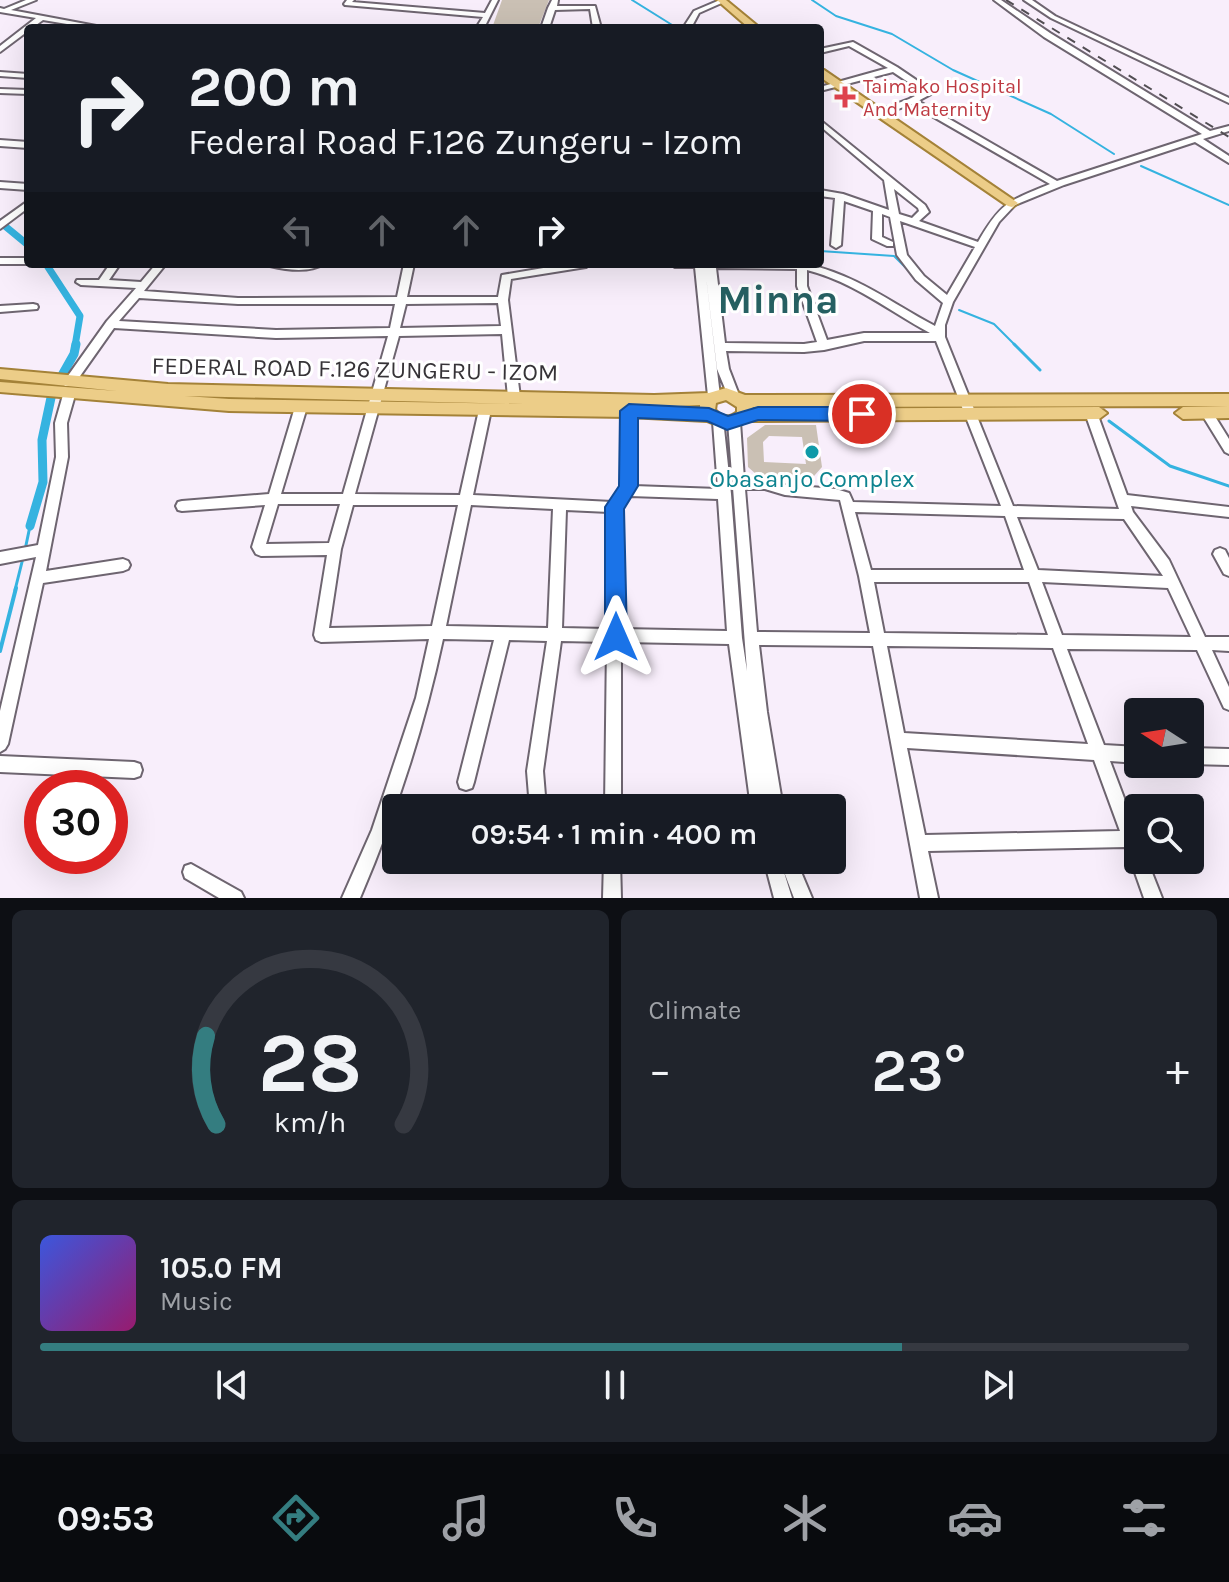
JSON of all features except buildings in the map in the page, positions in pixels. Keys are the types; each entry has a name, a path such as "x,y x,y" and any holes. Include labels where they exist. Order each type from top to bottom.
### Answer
{"main road":[{"path":"719,2 750,24"},
{"path":"824,75 1012,203"},
{"name":"FEDERAL ROAD F.126 ZUNGERU - IZOM","path":"0,374 61,388 158,402 301,407 375,401 514,397 654,401 726,408"},
{"name":"FEDERAL ROAD F.126 ZUNGERU - IZOM","path":"0,387 235,393 485,410 967,408 1229,400"},
{"name":"FEDERAL ROAD F.126 ZUNGERU - IZOM","path":"967,408 1091,413 1229,412"}],"street":[{"path":"1,10 25,0"},
{"path":"1,10 33,0"},
{"path":"351,0 347,4 487,15"},
{"path":"429,11 435,0"},
{"path":"482,24 495,0"},
{"path":"546,24 556,0"},
{"path":"997,0 1047,35 1210,135"},
{"path":"1027,0 1053,17 1229,101"},
{"path":"689,24 694,14 719,2"},
{"path":"696,24 701,15 719,2"},
{"path":"551,8 590,3 596,24"},
{"path":"1,10 70,24"},
{"path":"33,24 42,17"},
{"path":"0,50 24,31"},
{"path":"824,50 850,44 928,92 880,113"},
{"path":"13,75 24,68"},
{"path":"824,88 894,69"},
{"path":"0,74 24,76"},
{"path":"0,91 24,92"},
{"path":"912,101 1057,185"},
{"path":"824,125 922,207 924,212 914,221"},
{"path":"1124,825 1009,511 940,335 948,302 995,221 1012,203 1229,128"},
{"path":"1197,139 1229,160"},
{"path":"0,143 24,145"},
{"path":"888,178 902,255 920,278 948,302"},
{"path":"0,185 24,187"},
{"path":"824,194 840,196 981,246"},
{"path":"836,245 840,196"},
{"path":"878,209 877,239 890,244"},
{"path":"0,226 20,214"},
{"path":"0,261 24,261"},
{"path":"102,283 112,268"},
{"path":"0,744 6,690 37,578 38,551 62,457 61,388 158,268"},
{"path":"408,268 394,333 334,549 321,635 439,632 735,638"},
{"path":"505,268 503,300 514,397"},
{"path":"506,277 554,268"},
{"path":"701,268 738,484 762,739 772,794"},
{"path":"711,268 724,374 725,494 735,638 757,794"},
{"path":"802,268 802,286 824,346"},
{"path":"810,268 861,284 940,335"},
{"path":"81,282 143,285"},
{"path":"135,294 238,301 503,300"},
{"path":"0,309 33,307"},
{"path":"111,324 276,334 506,330"},
{"path":"721,347 824,346 885,335 940,335"},
{"path":"301,407 259,547 261,550 334,549"},
{"path":"351,898 380,831 423,698 485,410"},
{"path":"613,794 615,507 627,491 629,411"},
{"path":"1091,413 1125,507 1173,582 1229,703"},
{"path":"1207,413 1229,449"},
{"path":"738,484 765,484 785,490 841,495 848,507 866,576 900,740 929,898"},
{"path":"627,491 725,494"},
{"path":"182,506 273,499 348,502 466,500 615,507"},
{"path":"537,794 535,771 555,636 560,504"},
{"path":"848,507 1009,511 1125,507 1229,512"},
{"path":"0,558 38,551"},
{"path":"1220,554 1229,570"},
{"path":"37,578 123,565"},
{"path":"866,576 1033,576 1173,582"},
{"path":"466,782 503,634"},
{"path":"751,638 1229,644"},
{"path":"900,740 1124,755"},
{"path":"1204,756 1229,757"},
{"path":"0,764 134,770"},
{"path":"919,843 1124,839"},
{"path":"191,872 235,898"},
{"path":"612,874 612,898"},
{"path":"776,874 783,898"},
{"path":"794,874 803,898"},
{"path":"1143,874 1153,898"}],"waterway":[{"path":"632,0 671,24"},
{"path":"812,0 836,16 892,34 953,70 1051,114 1114,154"},
{"path":"1141,166 1229,205"},
{"path":"0,222 24,242"},
{"path":"824,251 894,256 909,271"},
{"path":"49,268 80,316 75,346"},
{"path":"959,310 994,324 1040,370"},
{"path":"30,526 43,482 42,440 52,393 74,354 76,344"},
{"path":"1109,421 1170,466 1229,486"},
{"path":"25,550 30,526"},
{"path":"15,590 23,558"},
{"path":"0,651 16,588"}],"railway":[{"path":"1006,0 1229,137"}],"place":[{"name":"Taimako Hospital And Maternity","path":"845,97"},
{"name":"Obasanjo Complex","path":"812,452"}],"district":[{"name":"Minna","path":"778,299"}],"route":[{"path":"616,637 615,507 629,486 629,411 709,415 727,423 740,420 744,415 758,414 862,414"}]}
